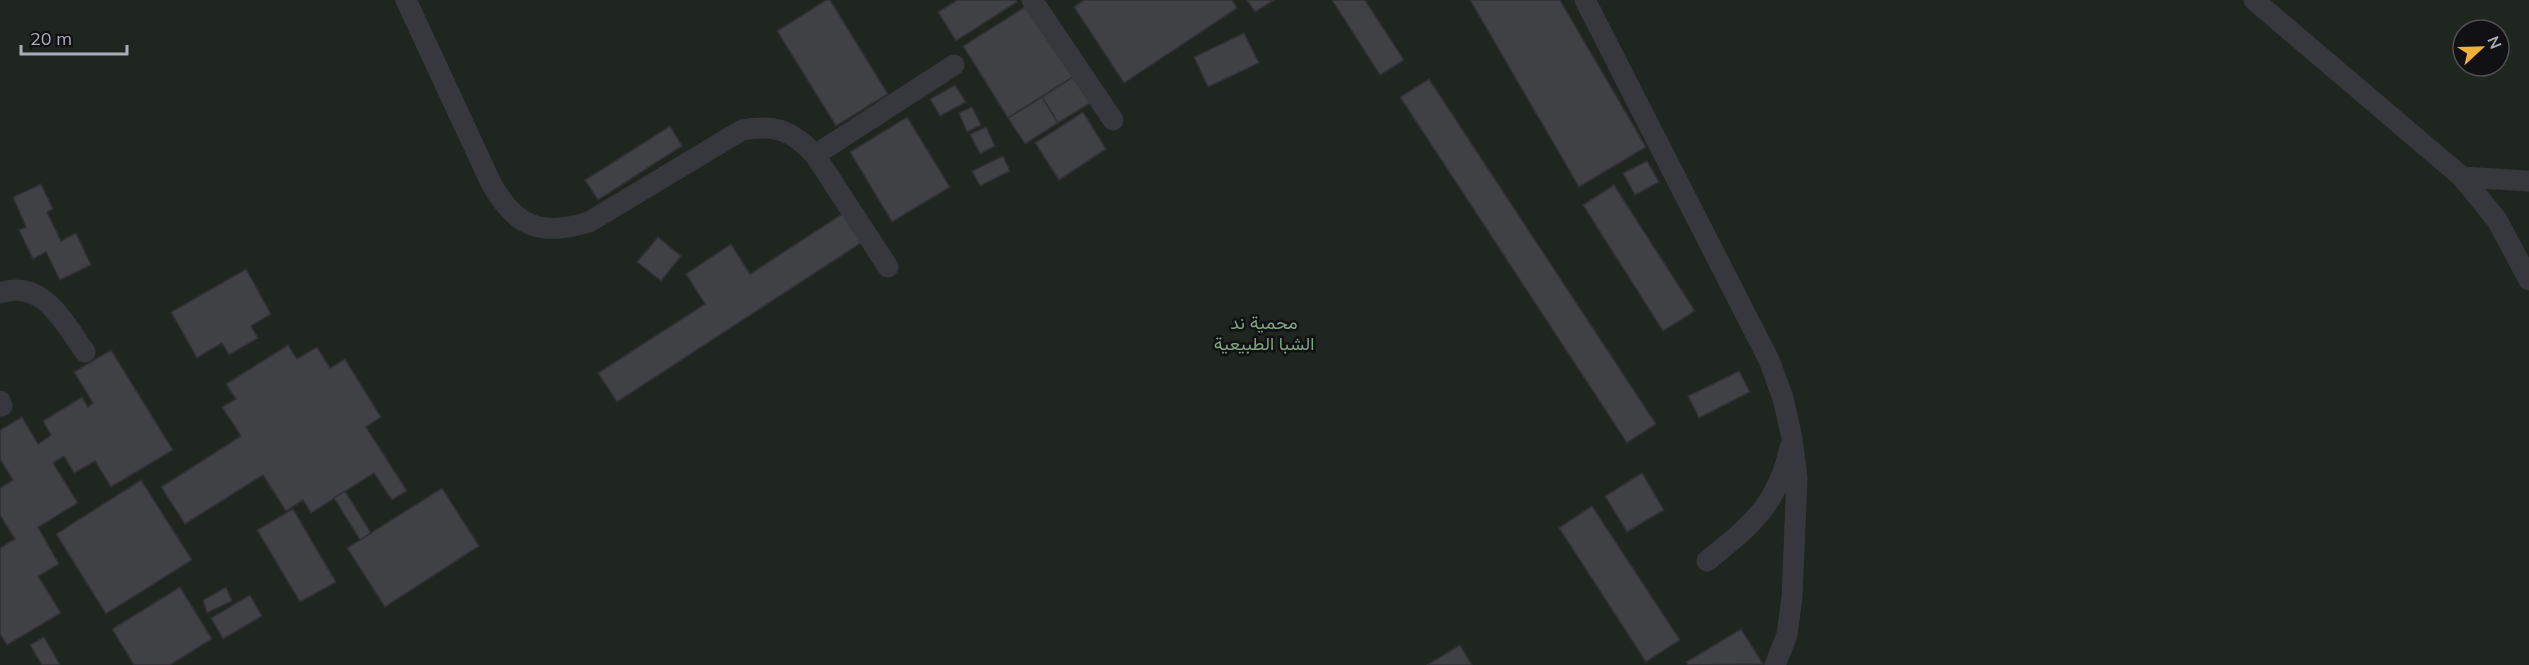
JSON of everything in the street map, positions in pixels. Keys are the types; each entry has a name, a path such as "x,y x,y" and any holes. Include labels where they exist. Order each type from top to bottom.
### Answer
{"lane":[{"path":"406,0 502,204 520,220 542,229 566,229 589,222 742,130 762,127 782,130 801,140 816,155 888,267"},
{"path":"1585,0 1769,360 1783,398 1792,438 1797,478 1792,597 1787,635 1775,665"},
{"path":"2254,0 2462,177 2497,220 2529,280"},
{"path":"1042,3 1113,120"},
{"path":"816,155 954,65"},
{"path":"2462,177 2529,181"},
{"path":"0,293 21,289 39,294 52,307 85,352"},
{"path":"1707,561 1751,525 1766,506 1787,462 1792,438"}],"green space":[{"name":"محمية ند الشبا الطبيعية","path":"0,0 2529,0 2529,665 0,665"}],"building":[{"path":"826,0 830,0 888,94 836,126 777,31"},
{"path":"957,0 1015,0 1017,2 956,41 938,12"},
{"path":"1084,0 1232,0 1237,8 1124,83 1074,7"},
{"path":"1247,0 1274,0 1255,12"},
{"path":"1332,0 1365,0 1404,60 1380,75"},
{"path":"1470,0 1560,0 1646,147 1579,187"},
{"path":"1028,5 1073,77 1008,118 963,46"},
{"path":"1244,33 1259,63 1208,87 1194,57"},
{"path":"1073,77 1090,103 1058,123 1042,97"},
{"path":"1429,79 1656,424 1627,443 1400,97"},
{"path":"955,85 966,102 940,116 930,99"},
{"path":"1042,97 1058,123 1025,144 1008,118"},
{"path":"972,107 981,125 967,132 959,113"},
{"path":"1083,112 1106,149 1059,180 1035,143"},
{"path":"907,117 950,187 892,222 850,152"},
{"path":"670,126 682,146 598,200 585,180"},
{"path":"986,127 995,146 980,154 970,134"},
{"path":"1003,156 1010,171 980,186 972,171"},
{"path":"1647,161 1659,182 1635,195 1623,173"},
{"path":"41,184 53,209 47,212 61,241 76,233 91,265 60,280 46,252 33,259 19,230 26,227 13,197"},
{"path":"1614,185 1695,311 1663,331 1583,205"},
{"path":"845,212 864,241 617,402 598,373 705,304 686,274 731,244 750,274"},
{"path":"658,237 681,256 661,281 637,262"},
{"path":"246,269 271,314 251,326 258,338 229,355 222,343 197,358 171,312"},
{"path":"288,345 297,359 317,347 330,368 345,359 381,417 366,427 407,491 392,500 374,473 311,513 303,500 286,511 263,475 185,524 161,487 241,436 222,407 236,399 226,384"},
{"path":"111,350 173,450 111,487 95,461 74,473 64,456 53,463 78,503 38,527 59,564 38,576 61,613 7,645 0,634 0,548 15,539 0,515 0,488 13,480 0,459 0,430 22,417 38,444 51,435 43,421 82,397 88,407 93,403 74,372"},
{"path":"1739,371 1750,392 1699,418 1688,396"},
{"path":"1642,473 1664,510 1627,532 1605,496"},
{"path":"141,480 192,560 106,614 56,534"},
{"path":"442,488 479,546 385,607 347,548"},
{"path":"345,491 371,533 360,540 334,498"},
{"path":"1592,506 1680,640 1646,662 1559,528"},
{"path":"293,509 336,582 300,602 257,530"},
{"path":"180,587 212,639 170,665 134,665 112,629"},
{"path":"226,587 232,601 207,613 203,600"},
{"path":"250,595 262,616 223,639 211,618"},
{"path":"1741,629 1763,664 1688,665 1686,662"},
{"path":"44,637 60,665 42,665 30,645"},
{"path":"1460,645 1472,665 1427,665"}]}
